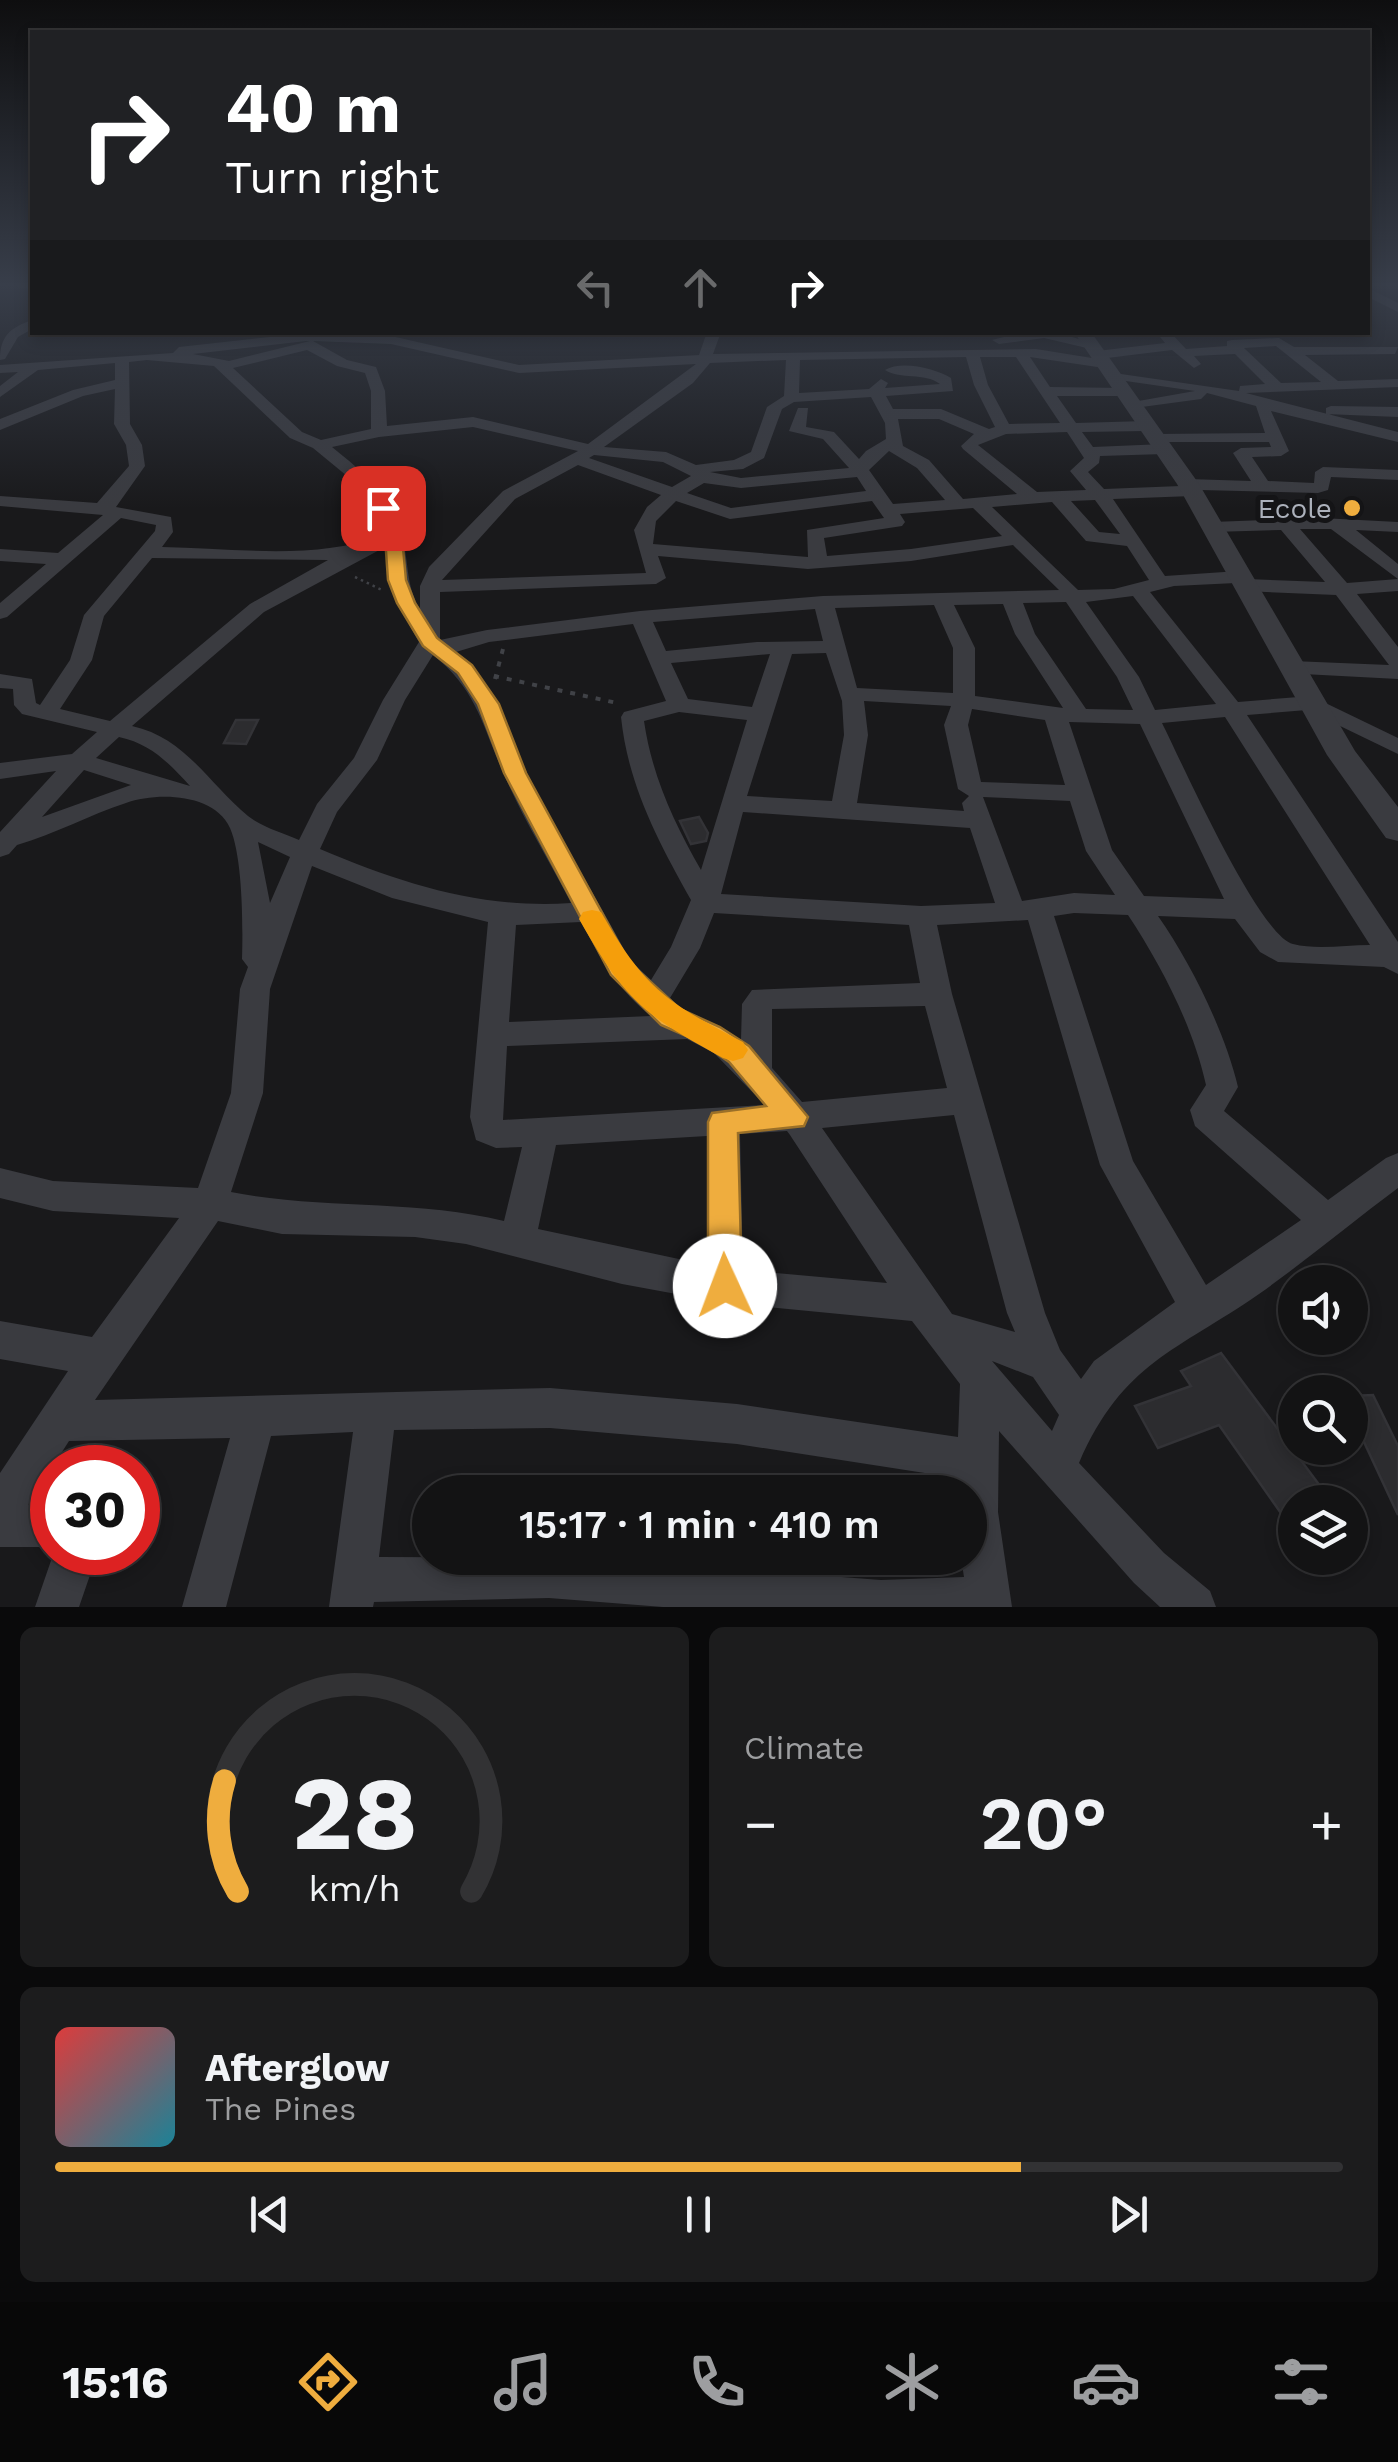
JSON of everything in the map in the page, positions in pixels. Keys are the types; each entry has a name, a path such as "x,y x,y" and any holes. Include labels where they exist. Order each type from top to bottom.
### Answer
{"street":[{"path":"0,369 113,359"},
{"path":"0,613 10,595 62,559 108,510 136,466 134,445 122,424 122,359"},
{"path":"202,359 220,364 258,359"},
{"path":"335,359 371,370 378,391 379,432"},
{"path":"472,359 520,368 704,359"},
{"path":"704,359 688,380 584,454 508,495 436,571 430,586 515,773 620,968 651,1002 725,1044 756,1072 793,1117 930,1317 1056,1468 1149,1568 1194,1607"},
{"path":"794,359 797,431 828,435 860,471 896,522 812,535 818,562"},
{"path":"831,359 889,370"},
{"path":"888,359 892,442 1016,539 1072,596 1128,677 1243,910 1270,945 1288,955 1394,960"},
{"path":"430,586 509,581 614,583 656,578 643,540 646,523 698,472 758,455 775,407 796,396 943,359"},
{"path":"974,359 996,432"},
{"path":"1024,359 1093,459 1078,471 1116,513 1132,541 1149,587 1394,960"},
{"path":"1037,359 1121,388 1221,437 1276,438"},
{"path":"1078,359 1121,388 1190,488 1342,755 1397,828"},
{"path":"1034,498 969,446 974,440 996,432 1069,428 1164,359"},
{"path":"1187,359 1218,390"},
{"path":"1248,359 1278,389"},
{"path":"1301,359 1338,388"},
{"path":"220,364 285,425 304,440 319,444 371,487 394,537 397,580 406,603 464,668"},
{"path":"0,393 32,368"},
{"path":"0,425 78,393 122,384"},
{"path":"1046,392 1398,384"},
{"path":"1121,388 1176,399 1202,417 1221,437"},
{"path":"1088,452 1121,388"},
{"path":"1176,399 1218,390 1286,411 1398,437"},
{"path":"1262,485 1241,453 1279,452 1263,411 1264,403"},
{"path":"1286,411 1398,412"},
{"path":"889,414 944,415 996,432"},
{"path":"319,444 379,432 473,422 584,454 674,495 736,514 876,495"},
{"path":"584,454 666,457 698,472 741,484 860,471 872,454 892,442"},
{"path":"888,510 1190,488 1321,487 1322,473 1326,471 1398,475"},
{"path":"1058,496 1093,537 1132,541"},
{"path":"0,501 108,510 165,522 164,532 94,616 82,660 47,711"},
{"path":"1212,527 1335,523 1398,527"},
{"path":"1335,523 1398,573"},
{"path":"1286,524 1395,652"},
{"path":"4,842 79,760 257,608 358,552 394,537"},
{"path":"646,549 818,562 911,555 1016,539"},
{"path":"1370,551 1398,554"},
{"path":"148,552 268,557 358,552"},
{"path":"0,555 62,559"},
{"path":"255,989 289,887 326,810 366,760 394,700 464,668 512,632 632,617 823,602 1114,595 1149,587 1242,581 1342,589 1398,585"},
{"path":"614,583 679,705"},
{"path":"1011,598 1067,715 1080,792 1099,850 1163,945 1223,1082 1206,1110 1207,1116 1329,1222"},
{"path":"942,600 964,648 964,700 956,725 979,820 1025,910 1117,1165 1199,1309"},
{"path":"823,602 850,694 856,735 843,810"},
{"path":"657,658 783,647 836,647"},
{"path":"651,1002 686,952 707,903 733,802 783,647"},
{"path":"1292,668 1398,672"},
{"path":"0,681 24,684 25,705 146,736 170,751 242,825 366,881 502,914 588,912"},
{"path":"850,694 964,700 1067,715 1148,717 1311,703 1398,748"},
{"path":"707,903 650,798 636,758 632,717 679,705 763,715"},
{"path":"0,771 79,760 216,800"},
{"path":"4,842 125,794 165,788"},
{"path":"970,788 1080,792"},
{"path":"733,802 979,820"},
{"path":"0,1510 100,1358 210,1204 248,1093 258,913 242,825"},
{"path":"707,903 921,916 1074,903 1243,910"},
{"path":"502,914 488,1130 496,1134 793,1117 966,1100"},
{"path":"921,916 937,994 1026,1313 1046,1362 1081,1412"},
{"path":"756,1072 757,1004 764,998 937,994"},
{"path":"492,1035 692,1027"},
{"path":"723,1122 725,1286"},
{"path":"518,1240 542,1132"},
{"path":"1056,1468 1081,1412 1108,1376 1171,1325 1244,1283 1398,1168"},
{"path":"0,1184 53,1196 210,1204 282,1218 415,1221 725,1286 930,1317 1046,1362"},
{"path":"0,1340 100,1358"},
{"path":"376,1410 352,1594 550,1576 881,1602 989,1603 976,1512 980,1378"},
{"path":"58,1420 256,1417 376,1410 619,1412 978,1461"},
{"path":"204,1607 256,1417"},
{"path":"0,1526 30,1526"},
{"path":"57,1607 68,1575"}],"path":[{"path":"335,567 406,603"},
{"path":"464,668 502,650 512,632"},
{"path":"464,668 618,703 632,717"}],"building":[{"path":"236,720 258,720 246,744 224,743"},
{"path":"699,817 708,833 706,841 691,844 680,821"},
{"path":"1221,1353 1278,1430 1278,1465 1304,1465 1319,1485 1278,1485 1278,1509 1219,1425 1158,1448 1135,1406 1191,1386 1181,1371"},
{"path":"1368,1395 1373,1395 1398,1446 1398,1515 1368,1451"}],"slow traffic":[{"path":"592,919 620,968 651,1002 733,1050"}],"place":[{"name":"Ecole","path":"1352,508"}],"route":[{"path":"383,508 394,537 397,580 406,603 430,642 466,670 488,704 515,773 620,968 634,986 671,1017 710,1034 739,1054 793,1117 723,1122 725,1286"}]}
